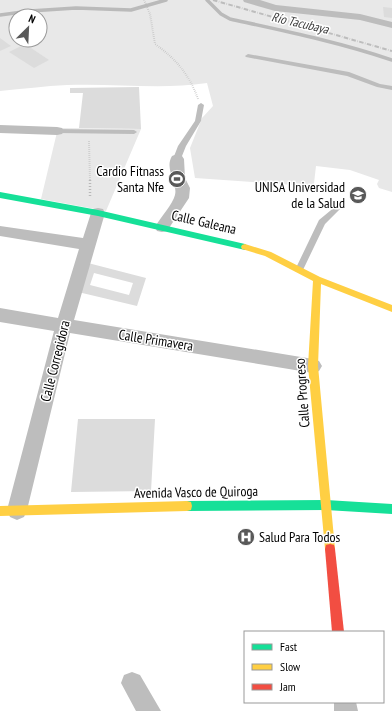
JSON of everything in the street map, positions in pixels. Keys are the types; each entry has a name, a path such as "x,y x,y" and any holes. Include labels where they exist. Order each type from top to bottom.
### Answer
{"street":[{"path":"248,0 275,8 360,17 392,25"},
{"path":"0,129 57,131"},
{"path":"162,227 182,198 183,188 178,182 176,173 177,159"},
{"name":"Calle Galeana","path":"0,195 94,212 239,244 268,254 317,279 392,309"},
{"name":"Calle Corregidora","path":"17,510 64,325 89,245 94,212"},
{"path":"0,231 89,245"},
{"name":"Calle Progreso","path":"317,279 313,366 338,631"},
{"name":"Calle Primavera","path":"0,315 313,366"},
{"name":"Avenida Vasco de Quiroga","path":"0,511 248,505 326,505 392,510"},
{"path":"132,684 149,711"}],"lane":[{"path":"248,56 349,74 379,86 392,88"},
{"path":"177,159 182,146 198,121 201,105"},
{"path":"57,131 134,132"},
{"path":"299,270 322,222 336,209"}],"path":[{"path":"144,0 150,14 156,44 174,57 192,79 201,105"},
{"path":"89,131 94,212"}],"shaded area":[{"path":"0,0 392,0 392,192 379,188 377,184 379,180 350,170 316,166 313,192 294,185 195,178 190,148 202,118 213,106 207,83 172,86 67,85 0,91"},
{"path":"58,128 141,129 106,211 41,199"}],"building":[{"path":"383,7 392,8 392,18 384,17"},
{"path":"0,38 8,44 8,47 0,51"},
{"path":"17,48 31,48 49,60 34,68 9,52"},
{"path":"139,87 141,129 79,128 83,93 70,93 70,88"},
{"path":"88,263 146,278 137,306 78,292","holes":["94,273 133,283 129,295 90,285"]},
{"path":"78,419 155,419 151,491 71,492"}],"waterway":[{"name":"Río Tacubaya","path":"0,15 30,11 76,8 131,10 166,0"},
{"name":"Río Tacubaya","path":"207,0 221,14 230,19 332,42 392,60"}],"railway":[{"path":"213,0 392,51"}],"traffic: fast":[{"path":"0,195 98,213 245,247"},
{"path":"187,506 326,505 392,509"}],"traffic: slow":[{"path":"245,247 268,254 317,279 392,309"},
{"path":"317,279 313,366 330,549"},
{"path":"0,511 187,506"}],"traffic: jam":[{"path":"330,549 338,631"}],"place":[{"name":"Cardio Fitnass Santa Nfe","path":"177,179"},
{"name":"UNISA Universidad de la Salud","path":"358,195"},
{"name":"Salud Para Todos","path":"246,537"}]}
